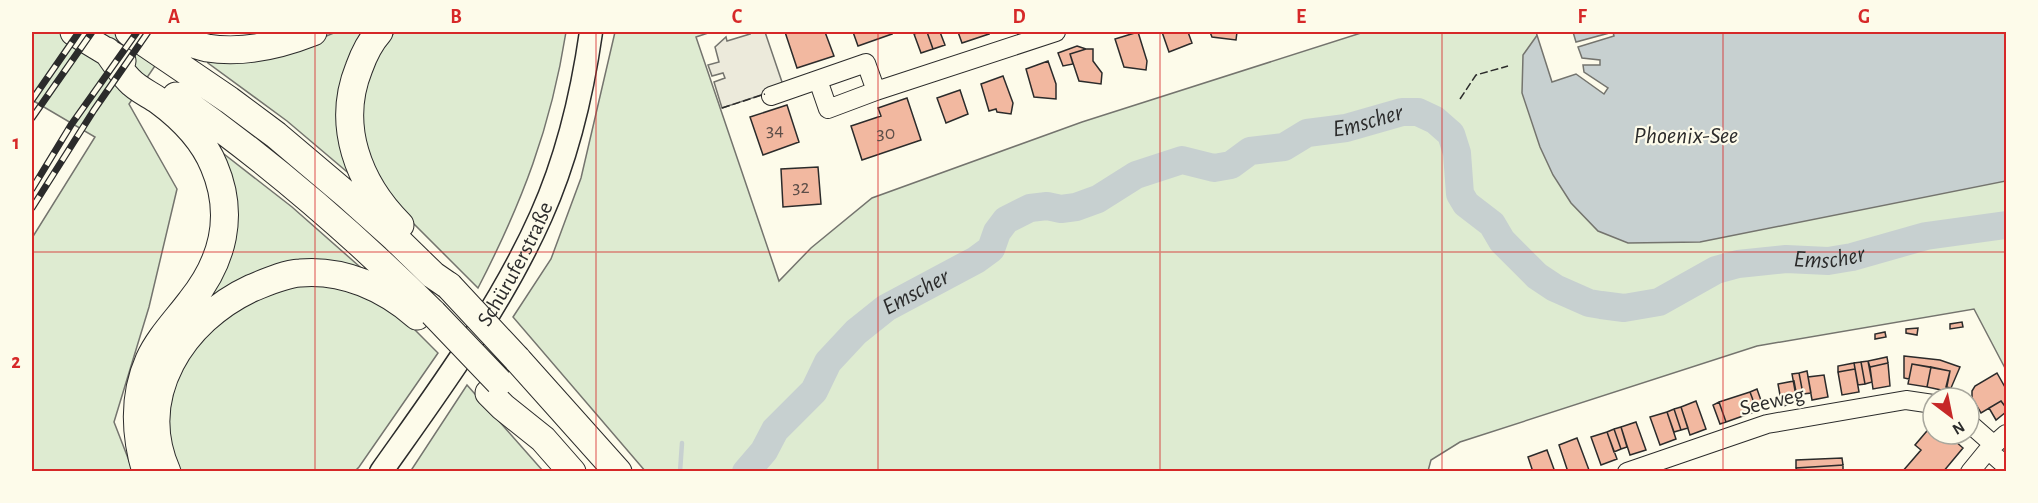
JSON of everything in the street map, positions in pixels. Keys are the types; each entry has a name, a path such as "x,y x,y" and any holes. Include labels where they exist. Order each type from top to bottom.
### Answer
{"highway":[{"path":"74,32 198,111 282,175 375,256 494,388 503,407 543,439 569,469"},
{"path":"129,32 276,135 355,202 433,275 449,286"},
{"path":"155,32 162,36 209,48 235,50 262,48 313,32"},
{"path":"380,32 363,56 353,81 349,125 354,152 367,180 386,210 429,254 449,286 618,471"},
{"path":"107,51 130,81 181,118 198,137 214,165 225,211 218,258 192,300 161,337 148,361 140,386 137,413 138,442 146,471"},
{"path":"167,471 160,450 157,407 161,386 169,366 180,346 195,328 240,294 269,280 298,273 325,272 344,276 383,292 429,318"}],"main road":[{"name":"Schüruferstraße","path":"381,471 478,330 519,262 562,162 586,67 591,32"}],"street":[{"path":"818,80 828,109 1052,32"},
{"path":"771,96 866,63 876,91"},
{"name":"Seeweg","path":"1627,471 1767,424 1906,400 1921,402"},
{"path":"1981,432 1996,443 2007,466"},
{"path":"1970,471 1996,443"}],"green space":[{"path":"32,32 178,32 129,104 177,189 149,307 114,422 133,471 32,471 32,238 95,137 32,100"},
{"path":"336,32 367,32 352,176 287,121 207,60 312,42"},
{"path":"395,32 566,32 552,100 533,164 508,226 478,288 389,199 362,141 361,90 382,45"},
{"path":"615,32 711,32 696,37 779,281 811,248 872,198 1082,122 1364,32 2006,32 2006,370 1974,309 1757,346 1460,442 1431,460 1428,471 646,472 513,317 551,259 581,178"},
{"path":"215,147 292,207 368,274 207,299"},
{"path":"316,280 390,305 438,353 359,467 355,471 175,472 164,430 182,358 243,302"},
{"path":"467,385 543,471 410,472"}],"shaded area":[{"path":"749,32 765,32 783,85 770,92 722,108 714,82 725,78 723,73 712,76 708,65 719,62 715,47 726,37 727,41 750,34"}],"water":[{"name":"Phoenix-See","path":"1546,32 2006,32 2006,181 1700,242 1628,243 1598,231 1571,203 1553,175 1540,147 1522,93 1523,55 1538,34"}],"pier":[{"path":"1536,32 1573,32 1576,42 1613,32 1614,36 1578,47 1582,58 1600,60 1600,65 1583,65 1584,72 1608,88 1604,94 1576,74 1552,82"}],"building":[{"path":"785,32 825,32 834,56 797,68"},
{"path":"853,32 891,32 892,34 858,46"},
{"path":"927,32 933,49 921,53 914,34"},
{"path":"927,32 940,32 945,45 933,49"},
{"path":"958,32 988,32 989,34 962,43"},
{"path":"1138,32 1147,61 1146,70 1124,67 1115,39"},
{"path":"1162,32 1188,32 1192,43 1169,52"},
{"path":"1210,32 1237,32 1236,40 1212,37"},
{"path":"1077,46 1086,49 1070,54 1073,64 1063,66 1058,53"},
{"path":"1093,49 1093,61 1102,73 1101,84 1079,81 1070,54"},
{"path":"1048,61 1056,84 1056,99 1034,97 1026,69"},
{"path":"1003,76 1013,103 1011,114 997,112 996,109 989,111 981,84"},
{"path":"960,90 968,114 946,123 937,98"},
{"path":"907,98 921,140 862,160 851,126 881,116 878,108"},
{"path":"787,105 799,142 763,155 750,117"},
{"path":"818,167 821,204 783,207 781,169"},
{"path":"1962,322 1963,327 1950,329 1950,324"},
{"path":"1918,328 1917,335 1906,333 1906,329"},
{"path":"1885,332 1886,337 1875,339 1875,334"},
{"path":"1904,356 1940,360 1960,367 1952,386 1946,386 1950,371 1912,364 1909,379 1904,378"},
{"path":"1887,357 1888,363 1870,367 1868,361"},
{"path":"1868,361 1872,382 1865,384 1861,362"},
{"path":"1861,362 1865,384 1858,385 1854,363"},
{"path":"1854,363 1855,369 1838,372 1838,366"},
{"path":"1888,363 1890,386 1873,389 1870,367"},
{"path":"1912,364 1931,367 1927,386 1908,384"},
{"path":"1931,367 1950,371 1947,386 1927,386"},
{"path":"1855,369 1859,392 1842,395 1838,372"},
{"path":"1807,371 1811,393 1803,394 1799,373"},
{"path":"1799,373 1803,394 1796,396 1792,374"},
{"path":"1997,373 2006,389 2006,403 2004,405 2001,401 1981,413 1981,386 1975,386"},
{"path":"1824,375 1828,397 1812,400 1808,377"},
{"path":"1794,381 1798,403 1782,406 1778,384"},
{"path":"1757,389 1764,409 1757,411 1750,392"},
{"path":"1750,392 1757,411 1726,422 1719,402"},
{"path":"1696,401 1706,429 1690,435 1681,407"},
{"path":"2001,401 2004,405 2006,403 2006,412 1996,420 1989,408"},
{"path":"1719,402 1726,422 1720,424 1713,405"},
{"path":"1681,407 1688,428 1681,430 1674,409"},
{"path":"1674,409 1681,430 1674,432 1667,412"},
{"path":"1667,412 1676,439 1660,445 1650,417"},
{"path":"1636,422 1646,450 1630,455 1621,427"},
{"path":"1621,427 1627,447 1621,449 1614,429"},
{"path":"1614,429 1621,449 1614,452 1607,432"},
{"path":"1607,432 1617,459 1601,465 1591,437"},
{"path":"1577,438 1589,470 1568,472 1559,445"},
{"path":"1921,438 1921,446 1961,446 1963,448 1943,472 1902,472 1921,450 1915,445"},
{"path":"1547,450 1555,472 1533,472 1528,457"},
{"path":"1842,458 1843,465 1796,468 1796,460"},
{"path":"1843,465 1843,472 1797,472 1796,468"}],"waterway":[{"name":"Emscher","path":"746,472 764,451 775,430 814,391 828,362 856,332 886,308 976,260 991,249 997,232 1006,220 1030,208 1076,207 1098,199 1136,175 1182,160 1214,168 1231,165 1250,151 1284,147 1307,133 1346,128 1402,112 1418,112 1435,120 1451,134 1457,153 1460,194 1466,204 1492,224 1502,241 1537,276 1555,288 1589,303 1624,308 1659,302 1716,270 1738,264 1786,259 1828,261 1852,257 1926,236 2006,225"},
{"path":"680,472 682,443"}],"railway":[{"path":"32,100 79,32"},
{"path":"32,118 92,32"},
{"path":"32,189 71,125 137,32"},
{"path":"32,208 94,110 148,32"}],"fence":[{"path":"1460,99 1476,75 1508,66"},
{"path":"722,108 765,94"}]}
